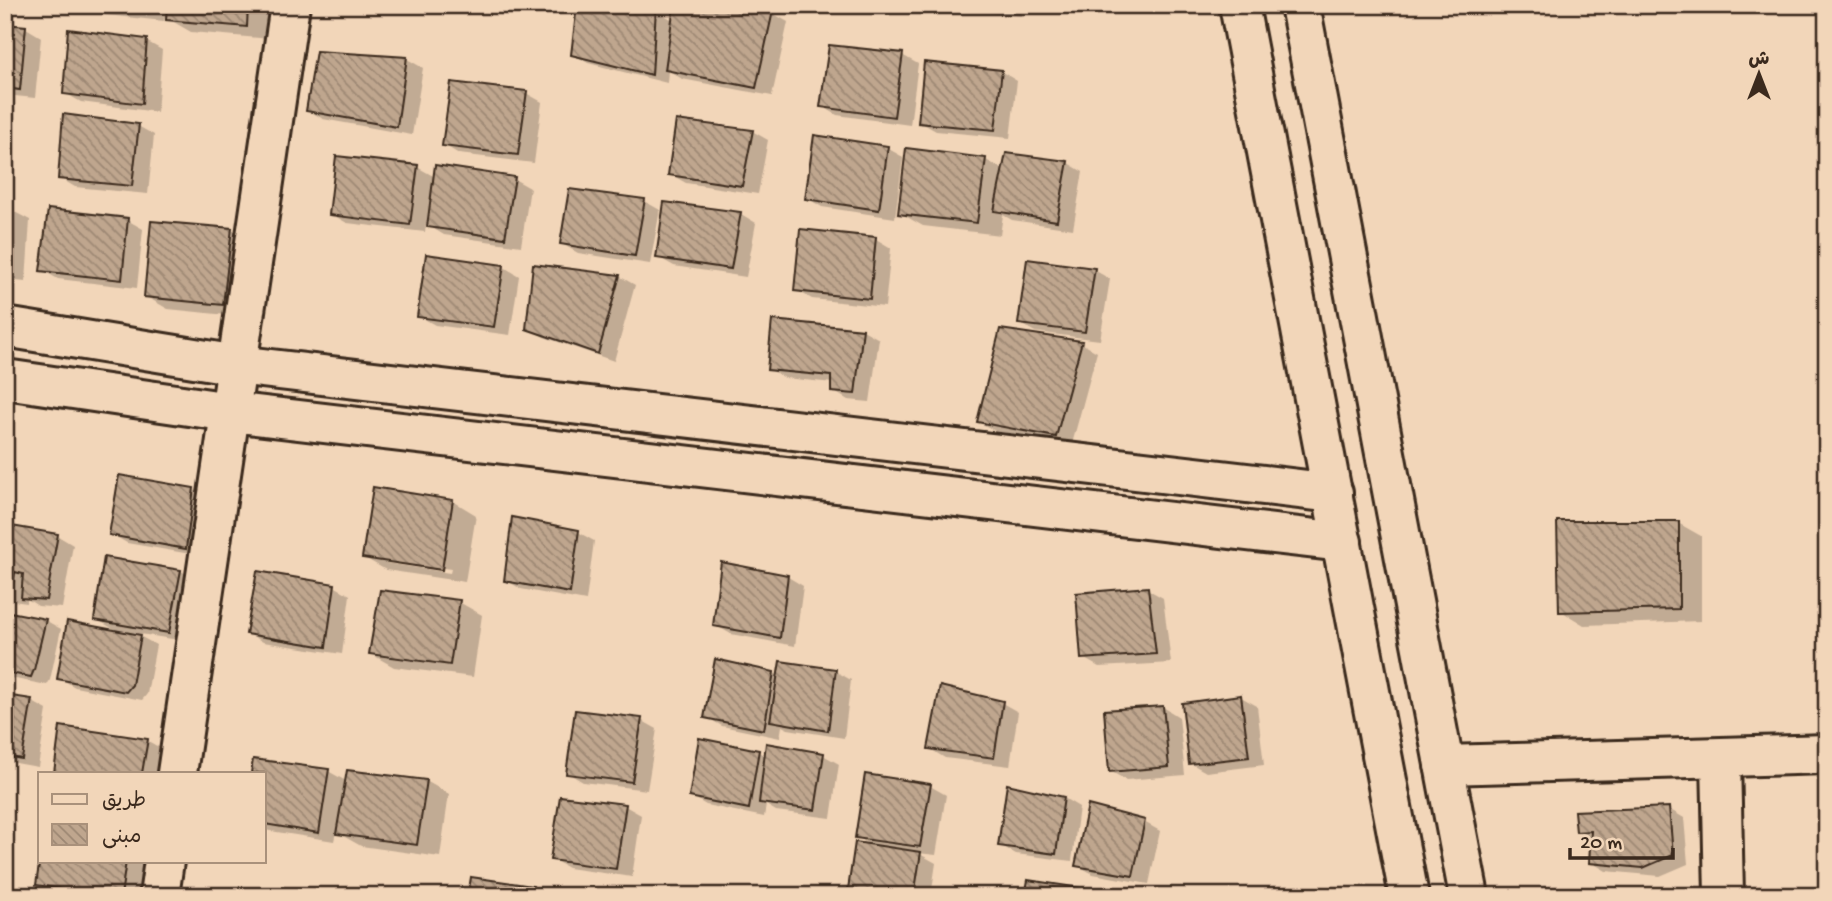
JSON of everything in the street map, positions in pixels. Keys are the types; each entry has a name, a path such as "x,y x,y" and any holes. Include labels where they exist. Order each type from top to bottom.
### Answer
{"street":[{"path":"177,772 290,5"},
{"path":"1239,5 1409,896"},
{"path":"1300,5 1469,896"},
{"path":"5,327 237,365 1333,493"},
{"path":"5,379 230,412 1342,542"},
{"path":"1444,765 1827,754"},
{"path":"1721,759 1724,896"},
{"path":"159,896 164,862"}],"building":[{"path":"89,5 150,5 149,13"},
{"path":"167,5 248,5 247,27 166,20"},
{"path":"577,5 633,5 656,8 652,75 571,55"},
{"path":"674,5 741,5 773,11 756,88 665,70"},
{"path":"5,24 26,26 20,90 5,88"},
{"path":"68,29 147,39 142,104 63,94"},
{"path":"829,45 903,53 894,117 820,107"},
{"path":"316,51 407,57 397,127 306,111"},
{"path":"924,62 1002,70 995,130 918,123"},
{"path":"451,82 527,91 518,155 442,146"},
{"path":"63,114 139,124 132,186 58,179"},
{"path":"676,120 753,130 742,186 668,175"},
{"path":"814,135 888,146 879,210 805,199"},
{"path":"906,148 986,158 977,223 898,214"},
{"path":"1006,153 1068,161 1057,221 994,211"},
{"path":"336,156 418,165 410,225 329,215"},
{"path":"435,165 515,177 505,238 427,227"},
{"path":"569,189 645,199 635,256 560,244"},
{"path":"664,202 741,212 731,269 656,258"},
{"path":"48,209 128,218 122,280 40,271"},
{"path":"151,221 232,228 223,305 144,297"},
{"path":"800,229 876,237 870,299 794,291"},
{"path":"426,254 504,265 494,327 417,317"},
{"path":"1027,259 1095,268 1085,332 1018,324"},
{"path":"533,264 620,275 598,354 526,329"},
{"path":"772,320 863,329 855,394 831,392 831,376 767,370"},
{"path":"1000,329 1082,341 1056,437 977,422"},
{"path":"119,475 194,488 186,549 109,535"},
{"path":"373,487 453,500 442,570 362,558"},
{"path":"512,517 579,530 570,593 504,581"},
{"path":"1557,521 1679,521 1679,609 1559,612"},
{"path":"6,525 58,534 46,600 21,598 23,574 15,572 11,595 5,595"},
{"path":"104,557 181,570 169,633 94,620"},
{"path":"721,562 788,575 780,638 713,626"},
{"path":"257,571 335,584 326,647 246,634"},
{"path":"1148,587 1156,654 1081,659 1076,593"},
{"path":"380,590 460,600 450,665 369,654"},
{"path":"5,611 46,619 31,677 5,672"},
{"path":"67,621 141,635 132,685 126,692 57,679"},
{"path":"715,659 774,672 764,730 704,718"},
{"path":"780,661 836,669 828,731 770,721"},
{"path":"940,686 1003,701 994,758 928,749"},
{"path":"5,695 32,699 22,759 5,756"},
{"path":"1241,695 1249,757 1189,764 1182,703"},
{"path":"1163,706 1169,767 1109,772 1104,710"},
{"path":"575,710 642,718 632,782 566,774"},
{"path":"60,726 148,739 142,772 54,772"},
{"path":"699,738 759,750 749,809 689,797"},
{"path":"766,743 824,753 815,810 759,803"},
{"path":"253,759 329,769 319,833 266,824 266,772 251,772"},
{"path":"347,770 427,780 417,845 336,834"},
{"path":"865,774 931,784 920,847 855,838"},
{"path":"1007,784 1064,797 1056,854 998,846"},
{"path":"560,796 626,804 616,869 550,860"},
{"path":"1088,805 1145,820 1133,876 1075,866"},
{"path":"1669,807 1673,855 1643,868 1589,863 1591,831 1576,832 1574,811"},
{"path":"855,842 921,852 914,896 847,896"},
{"path":"39,862 126,862 121,896 36,885"},
{"path":"471,877 533,886 531,896 468,896"},
{"path":"1028,880 1094,890 1093,896 1025,896"}]}
